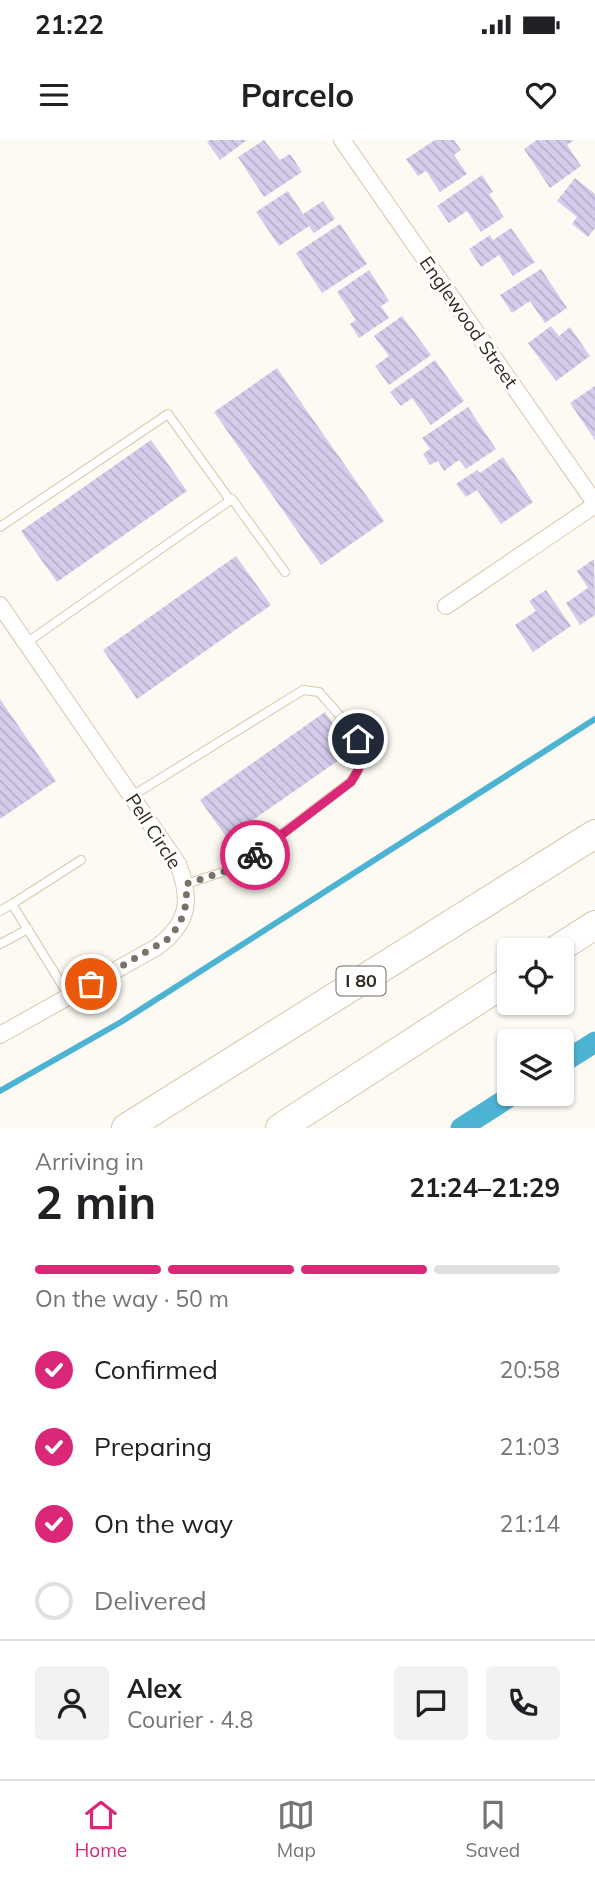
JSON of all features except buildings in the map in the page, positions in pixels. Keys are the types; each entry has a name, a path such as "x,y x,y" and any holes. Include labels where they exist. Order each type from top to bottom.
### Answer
{"highway":[{"name":"I 80","path":"126,1128 595,834"},
{"path":"574,938 595,925"},
{"path":"280,1128 497,988"}],"street":[{"name":"Englewood Street","path":"342,140 595,504"},
{"path":"446,606 595,504"},
{"name":"Pell Circle","path":"0,605 178,864 186,884 187,899 178,928 168,939 0,1034"}],"lane":[{"path":"0,527 168,414 285,572"},
{"path":"26,643 230,500"},
{"path":"131,796 303,690 319,692 358,739 362,751 360,767 351,782 238,867 186,884"},
{"path":"0,911 81,860"},
{"path":"12,904 69,996"},
{"path":"0,944 27,929"}],"waterway":[{"path":"0,1091 121,1022 595,719"},
{"path":"574,1055 595,1042"},
{"path":"461,1128 497,1105"}],"way so far":[{"path":"91,984 168,939 178,928 184,915 186,884 238,867 255,855"}],"route":[{"path":"255,855 351,782 360,767 362,751 358,739"}]}
